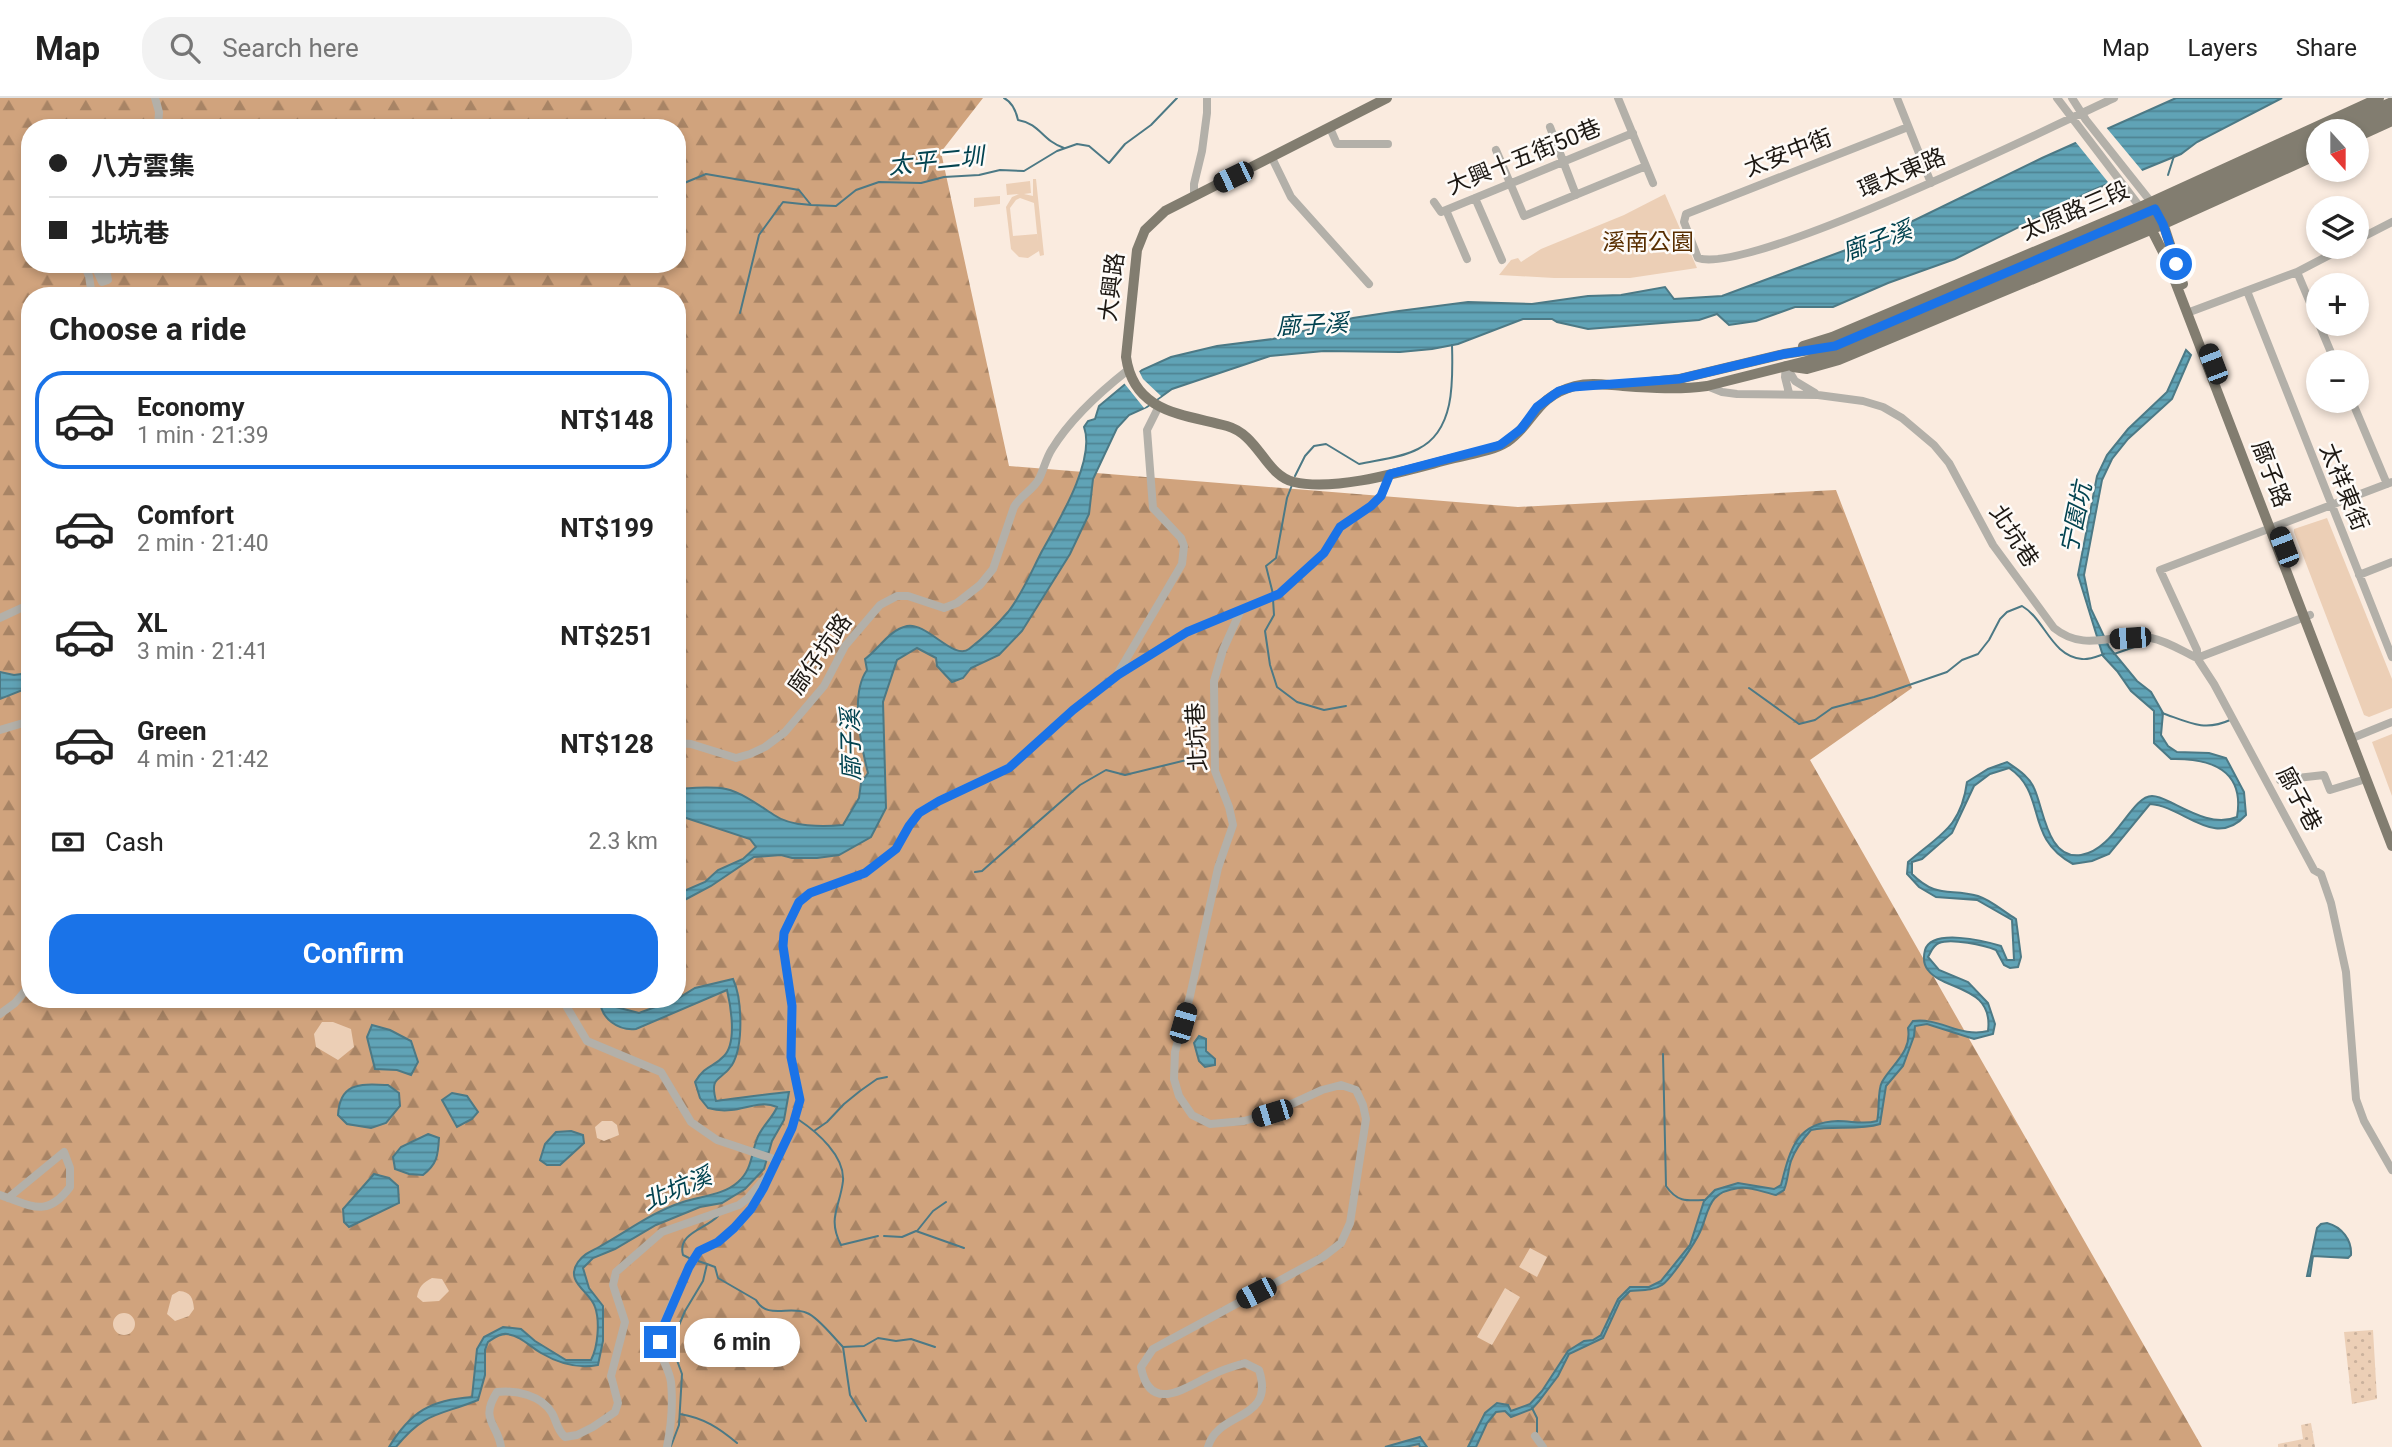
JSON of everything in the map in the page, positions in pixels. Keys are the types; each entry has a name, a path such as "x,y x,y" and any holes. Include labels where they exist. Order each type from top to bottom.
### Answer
{"main road":[{"name":"大興路","path":"1129,372 1126,357 1129,310 1137,250 1145,230 1165,211 1194,195 1387,98"},
{"name":"太原路三段","path":"2150,212 2379,98"},
{"path":"2353,119 2392,102"},
{"path":"2370,121 2392,111"},
{"path":"2370,131 2392,121"},
{"name":"太原路三段","path":"1602,384 1679,379 1785,360 1807,369 1838,360 2306,140"},
{"name":"太原路三段","path":"1156,407 1229,426 1251,439 1278,474 1294,482 1317,485 1390,474 1500,445 1521,429 1537,407 1559,391 1583,384 1686,389 1707,386 1835,346 2150,212 2306,150"},
{"name":"太原路三段","path":"2150,212 2306,158"},
{"name":"廍子路","path":"2150,212 2353,738 2392,830"},
{"path":"1129,372 1142,393 1156,407"},
{"name":"廍子路","path":"2353,738 2392,846"}],"street":[{"path":"155,98 159,119"},
{"path":"1194,195 1207,98"},
{"path":"1618,98 1653,183"},
{"path":"1897,98 1931,183"},
{"path":"2057,98 2150,212"},
{"path":"2072,98 2150,212"},
{"name":"環太東路","path":"1698,258 1706,261 1725,259 1760,250 1931,183 2074,122 2114,98"},
{"path":"1550,127 1576,195"},
{"name":"太安中街","path":"1698,258 1689,239 1684,218 1694,211 1908,127"},
{"path":"1330,128 1337,144 1388,144"},
{"name":"大興十五街50巷","path":"1434,202 1441,212 1447,210 1633,133"},
{"path":"1496,150 1524,216 1646,166"},
{"path":"1272,158 1291,197 1369,284"},
{"path":"1475,198 1502,260"},
{"path":"1447,210 1467,259"},
{"path":"2369,234 2392,222"},
{"path":"2190,311 2297,272 2322,259"},
{"path":"2297,272 2330,350"},
{"path":"98,273 102,282 108,280 107,273"},
{"name":"太祥東街","path":"2247,290 2330,504 2389,639 2392,657"},
{"path":"1785,360 1789,393"},
{"path":"1785,360 1800,385 1818,395"},
{"name":"廍仔坑路","path":"686,744 736,758 758,751 786,732 824,687 845,646 880,605 897,596 908,596 944,608 957,603 980,585 993,569 1014,507 1019,498 1037,483 1050,452 1062,433 1104,389 1129,372"},
{"path":"1707,386 1737,394 1818,395"},
{"name":"北坑巷","path":"1818,395 1863,401 1883,407 1902,418 1934,445 1960,481 1993,545 2054,628 2064,636 2085,641 2150,638 2197,658"},
{"path":"1118,675 1182,565 1184,546 1181,538 1153,508 1147,430 1156,407"},
{"path":"2272,526 2390,483 2358,413"},
{"path":"667,1447 672,1384 661,1356 660,1342 664,1325 689,1267 699,1251 718,1242 751,1209 792,1128 800,1100 791,1057 792,1006 783,946 784,933 799,902 810,893 865,873 896,849 919,813 1009,768 1073,710 1118,675 1187,632 1279,594 1324,553 1340,527 1381,496 1390,474"},
{"name":"廍子巷","path":"2272,526 2160,570 2197,650 2197,658 2220,695 2314,870 2321,874 2331,903 2346,972 2356,1099 2364,1121 2392,1170"},
{"path":"2359,575 2392,562"},
{"path":"0,618 21,608"},
{"name":"北坑巷","path":"1208,1447 1222,1428 1262,1398 1264,1385 1259,1370 1245,1363 1216,1373 1175,1394 1162,1395 1143,1381 1141,1367 1153,1349 1322,1257 1341,1243 1350,1223 1366,1119 1356,1090 1341,1085 1322,1090 1272,1113 1244,1121 1210,1124 1192,1115 1180,1096 1174,1079 1173,1063 1218,868 1233,825 1229,807 1214,771 1214,681 1223,650 1240,612"},
{"path":"2197,658 2306,616"},
{"path":"2353,738 2392,722"},
{"path":"0,730 21,724"},
{"path":"2280,780 2324,775 2330,790 2366,779"},
{"path":"0,1014 21,996"},
{"path":"567,1008 587,1041 661,1072 691,1122 717,1140 776,1160"},
{"path":"64,1153 72,1177 70,1187 49,1206 39,1209 4,1196 64,1153"},
{"path":"501,1447 500,1439 489,1423 489,1411 497,1392 518,1391 530,1396 551,1411 558,1431 565,1437 577,1435 615,1412 618,1404 611,1376 625,1322 613,1285 616,1272 662,1232 739,1205 763,1178 770,1174"},
{"path":"1535,1436 1543,1447"}],"green space":[{"path":"0,98 983,98 941,152 1009,466 1518,507 1836,490 1912,688 1810,760 2202,1447 0,1447"},
{"path":"1033,179 1036,179 1044,255 1040,256 1039,251 1028,258 1019,257 1011,249 1006,207 1012,197 1019,194 1007,195 1006,184 1030,181 1031,193 1024,194 1033,196","holes":["1020,198 1034,203 1038,243 1037,234 1013,236 1010,208"]},
{"name":"溪南公園","path":"1665,194 1697,268 1630,278 1499,275 1511,260 1518,258 1521,262 1541,249 1624,215"},
{"path":"1000,196 1000,204 974,207 974,198"},
{"path":"2327,518 2392,679 2392,708 2369,717 2364,715 2294,532 2294,529"},
{"path":"2392,734 2392,796 2372,742"},
{"path":"322,1022 333,1022 351,1029 354,1047 338,1060 316,1047 314,1034"},
{"path":"602,1121 612,1121 617,1125 619,1135 604,1141 597,1138 595,1127"},
{"path":"1530,1248 1547,1257 1537,1277 1519,1267"},
{"path":"432,1278 442,1279 449,1291 439,1301 423,1302 417,1297 419,1290"},
{"path":"1505,1288 1520,1297 1492,1345 1477,1337"},
{"path":"179,1291 191,1296 194,1309 189,1316 175,1321 167,1314 172,1295"},
{"path":"124,1313 132,1316 135,1324 132,1332 124,1335 116,1332 113,1324 116,1316"},
{"path":"2373,1330 2377,1399 2352,1404 2344,1332"},
{"path":"2311,1423 2315,1447 2278,1447 2278,1444 2303,1439 2301,1425"}],"water":[{"name":"廍子溪","path":"2176,98 2282,98 2197,142 2181,154 2093,190 1955,259 1888,283 1833,307 1795,307 1756,321 1729,325 1717,314 1699,320 1588,329 1552,319 1523,319 1458,344 1432,349 1400,352 1324,351 1270,356 1172,389 1147,407 1129,415 1117,428 1093,479 1089,514 1070,554 1022,631 999,655 971,668 963,678 952,682 937,666 936,658 917,648 897,660 883,702 886,808 871,837 839,855 817,858 781,855 754,857 686,899 686,890 705,882 718,870 743,859 756,847 750,839 686,818 686,788 726,789 789,822 817,826 843,825 859,798 861,783 868,773 858,720 859,692 867,670 865,659 889,636 907,626 915,626 948,646 963,651 974,645 999,622 1022,590 1074,490 1085,456 1084,427 1088,421 1095,419 1099,406 1142,370 1171,357 1217,346 1273,339 1353,318 1468,302 1532,304 1588,296 1621,295 1665,287 1674,299 1722,296 1878,238 2042,158"},
{"path":"2186,350 2191,355 2172,399 2128,439 2112,459 2102,480 2084,575 2091,609 2109,647 2137,681 2151,692 2163,713 2161,735 2168,746 2177,752 2209,753 2226,758 2244,792 2246,815 2234,825 2211,827 2163,806 2150,804 2109,854 2092,861 2073,864 2057,853 2047,841 2028,790 2021,778 2009,768 1990,774 1974,786 1952,833 1922,859 1912,862 1912,874 1936,890 1983,898 2016,919 2021,957 2018,967 2010,968 2004,965 1996,950 1959,942 1937,944 1928,957 1939,970 1968,982 1988,1003 1995,1024 1993,1034 1974,1039 1927,1024 1915,1026 1903,1066 1886,1086 1880,1124 1811,1130 1793,1157 1784,1190 1776,1195 1743,1188 1721,1193 1711,1203 1700,1232 1666,1281 1655,1288 1630,1291 1620,1301 1603,1338 1569,1354 1558,1376 1532,1409 1511,1417 1505,1411 1496,1412 1487,1423 1476,1447 1468,1447 1485,1413 1497,1403 1508,1405 1511,1411 1530,1404 1542,1391 1568,1351 1601,1335 1618,1299 1630,1287 1649,1287 1661,1281 1690,1245 1704,1201 1715,1190 1738,1183 1774,1189 1781,1185 1797,1140 1813,1126 1838,1121 1877,1121 1880,1086 1901,1057 1907,1044 1908,1028 1913,1021 1932,1022 1968,1032 1988,1031 1988,1016 1983,1005 1966,991 1935,977 1925,965 1924,953 1930,943 1938,939 1960,938 2001,946 2007,960 2014,960 2012,920 1977,900 1936,897 1919,887 1907,874 1908,862 1939,837 1954,820 1960,810 1967,782 1988,769 2007,762 2015,767 2032,784 2054,842 2061,850 2070,854 2081,855 2103,844 2144,798 2152,796 2212,819 2237,817 2236,788 2222,770 2199,761 2171,759 2154,743 2154,711 2131,691 2103,656 2078,575 2097,476 2107,455 2128,429 2167,392"},
{"path":"0,672 21,674 21,691 0,699"},
{"path":"733,979 736,987 740,1009 738,1046 732,1065 715,1083 716,1101 789,1092 784,1120 772,1141 764,1169 745,1189 722,1203 700,1207 656,1225 615,1249 593,1258 583,1268 589,1288 603,1306 603,1341 598,1365 576,1366 554,1360 517,1337 499,1335 488,1342 485,1350 485,1375 478,1400 424,1421 396,1447 389,1447 405,1424 423,1410 445,1401 472,1397 477,1349 484,1337 503,1327 521,1329 566,1360 591,1360 598,1326 595,1307 574,1275 578,1262 588,1253 661,1211 726,1190 743,1177 759,1135 777,1107 759,1105 719,1110 708,1108 700,1098 695,1082 703,1072 724,1056 731,1043 732,1034 727,990 686,1008 686,994 695,988"},
{"path":"602,1008 620,1008 639,1013 653,1008 685,1008 636,1029 630,1029 617,1026 607,1018"},
{"path":"372,1025 390,1030 411,1041 418,1062 411,1075 397,1070 375,1069 367,1037"},
{"path":"1199,1036 1206,1039 1206,1051 1215,1059 1215,1065 1205,1067 1199,1061 1194,1043"},
{"path":"388,1085 399,1093 400,1106 386,1123 371,1128 347,1124 338,1115 343,1096 353,1087"},
{"path":"452,1093 467,1096 478,1112 472,1119 457,1127 442,1100"},
{"path":"571,1131 583,1135 584,1143 560,1165 547,1165 540,1160 545,1144 556,1132"},
{"path":"428,1134 439,1138 436,1159 428,1171 423,1175 395,1169 393,1157 401,1147"},
{"path":"374,1174 389,1178 398,1186 399,1203 349,1227 344,1222 343,1209"},
{"path":"2327,1223 2345,1235 2350,1244 2351,1255 2348,1258 2313,1256 2310,1276 2307,1276 2317,1228"},
{"path":"1420,1437 1427,1447 1420,1447 1419,1444 1385,1447"}],"pier":[{"path":"2105,126 2144,173 2112,187 2074,140"},
{"path":"1138,369 1143,379 1161,396 1144,408 1124,383"}],"waterway":[{"path":"1004,98 1013,107 1018,120 1032,125 1050,141 1064,148"},
{"name":"太平二圳","path":"686,182 706,174 799,190 811,205 836,206 856,190 879,182 921,183 944,177 979,175 1000,170 1024,171 1057,151 1077,144 1089,146 1109,163 1125,144 1151,125 1177,98"},
{"name":"宁園坑","path":"2168,175 2174,156"},
{"path":"740,313 759,235 783,202 811,205"},
{"path":"1295,476 1305,456 1314,446 1326,444 1359,464 1404,455 1430,441 1439,430 1449,404 1452,345"},
{"path":"1273,594 1266,566 1276,558 1287,498 1292,485"},
{"path":"1273,599 1274,615 1265,631 1270,665 1277,687 1297,702 1324,710 1346,706"},
{"path":"1749,688 1799,724 1815,720 1832,708 1947,672 1962,660 1978,654 2000,619 2007,612 2022,606 2037,619 2055,644 2071,656 2085,659 2104,654"},
{"path":"2114,654 2143,644"},
{"path":"2162,713 2204,725 2221,724 2230,720"},
{"path":"975,872 982,871 1080,785 1106,770 1125,775 1203,756"},
{"path":"1663,1054 1666,1186 1682,1199 1705,1200"},
{"path":"814,1131 860,1091 877,1079 887,1077"},
{"path":"799,1120 821,1138 840,1163 843,1181 835,1227 841,1245 878,1236"},
{"path":"917,1231 933,1211 946,1202"},
{"path":"689,1258 683,1255 684,1241 718,1216"},
{"path":"884,1236 902,1237 916,1231 964,1248"},
{"path":"671,1446 679,1425 682,1374 671,1344 685,1311 703,1281 707,1264 698,1261"},
{"path":"707,1264 715,1267 718,1278 756,1300 766,1309 800,1311 811,1315 843,1347 864,1346 878,1338 896,1341 911,1339 935,1347"},
{"path":"843,1347 850,1395 866,1421"},
{"path":"1532,1408 1537,1418 1537,1432"},
{"path":"680,1414 711,1424 737,1443"}],"route":[{"path":"660,1342 664,1325 689,1267 699,1251 718,1242 751,1209 792,1128 800,1100 791,1057 792,1006 783,946 784,933 799,902 810,893 865,873 896,849 919,813 1009,768 1073,710 1118,675 1187,632 1279,594 1324,553 1340,527 1381,496 1390,474 1507,442 1521,429 1537,407 1559,391 1583,384 1679,379 1784,354 1835,346 2155,209 2161,217 2176,264"}],"water label":[{"name":"北坑溪","path":"677,1189"}]}
